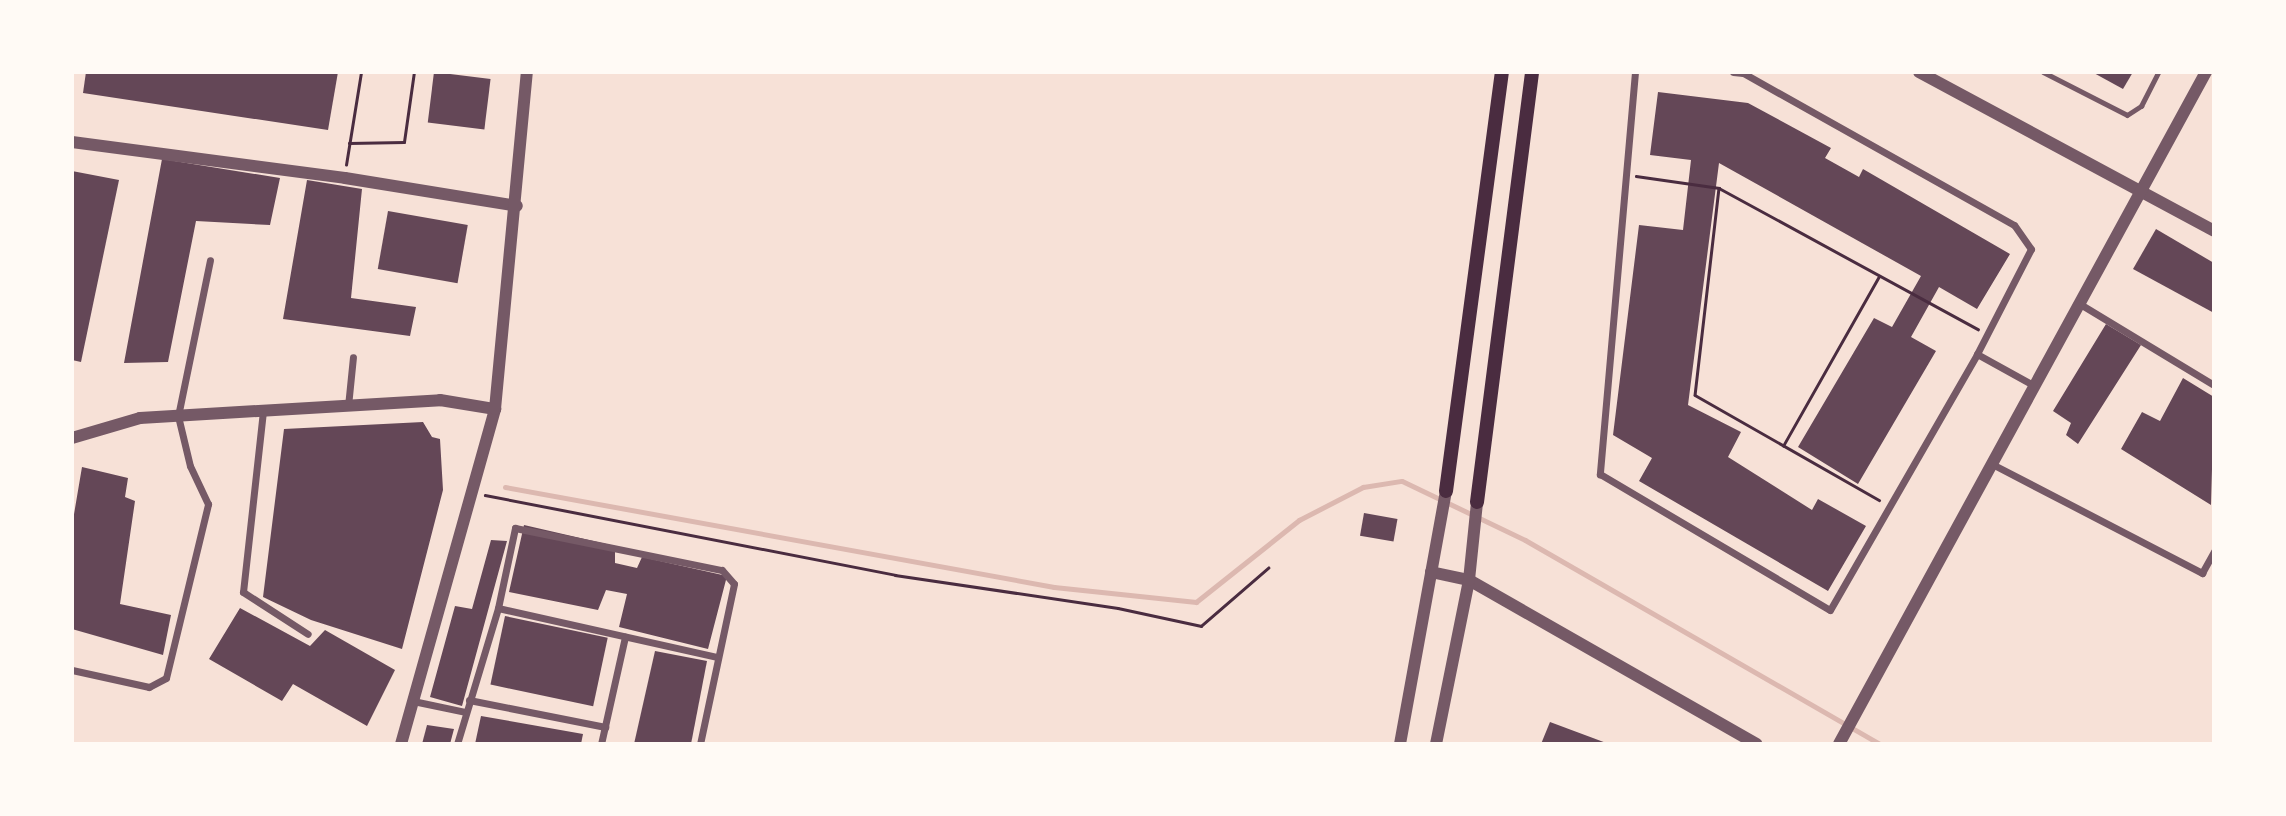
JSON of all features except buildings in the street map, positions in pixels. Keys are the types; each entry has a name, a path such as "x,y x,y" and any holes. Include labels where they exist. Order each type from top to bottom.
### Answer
{"main road":[{"path":"1446,491 1502,72"},
{"path":"1478,502 1532,72"}],"street":[{"path":"401,744 495,409 517,206 527,72"},
{"path":"1635,72 1600,474 1830,610 1977,354 2031,248 2014,225 1744,72 1733,72"},
{"path":"1919,72 2143,190 2214,231"},
{"path":"1839,744 2206,72"},
{"path":"72,142 345,178 517,206"},
{"path":"72,670 149,687 166,678 208,505 190,466 178,416 210,260"},
{"path":"2080,304 2214,385"},
{"path":"1977,354 2035,386"},
{"path":"348,406 353,358"},
{"path":"72,438 140,418 440,400 495,409"},
{"path":"263,411 243,593 308,634"},
{"path":"1993,464 2202,573 2214,551"},
{"path":"1400,744 1446,491"},
{"path":"1436,744 1469,580 1471,531 1478,502"},
{"path":"457,744 498,608 515,528 722,570 734,583 701,744"},
{"path":"1431,572 1469,580 1758,744"},
{"path":"498,608 718,657"},
{"path":"601,744 625,637"},
{"path":"469,700 605,727"},
{"path":"413,701 465,712"}],"lane":[{"path":"2043,72 2127,115 2141,106 2158,72"}],"path":[{"path":"345,178 361,72"},
{"path":"349,143 404,142 414,72"},
{"path":"1624,175 1719,188 1987,334"},
{"path":"1719,188 1695,395 1891,507"},
{"path":"1783,446 1879,276"},
{"path":"471,492 895,575 1118,608 1201,626 1268,568"}],"waterway":[{"path":"505,487 1054,587 1196,602 1299,520 1363,487 1402,481 1525,540 1880,744"}]}
